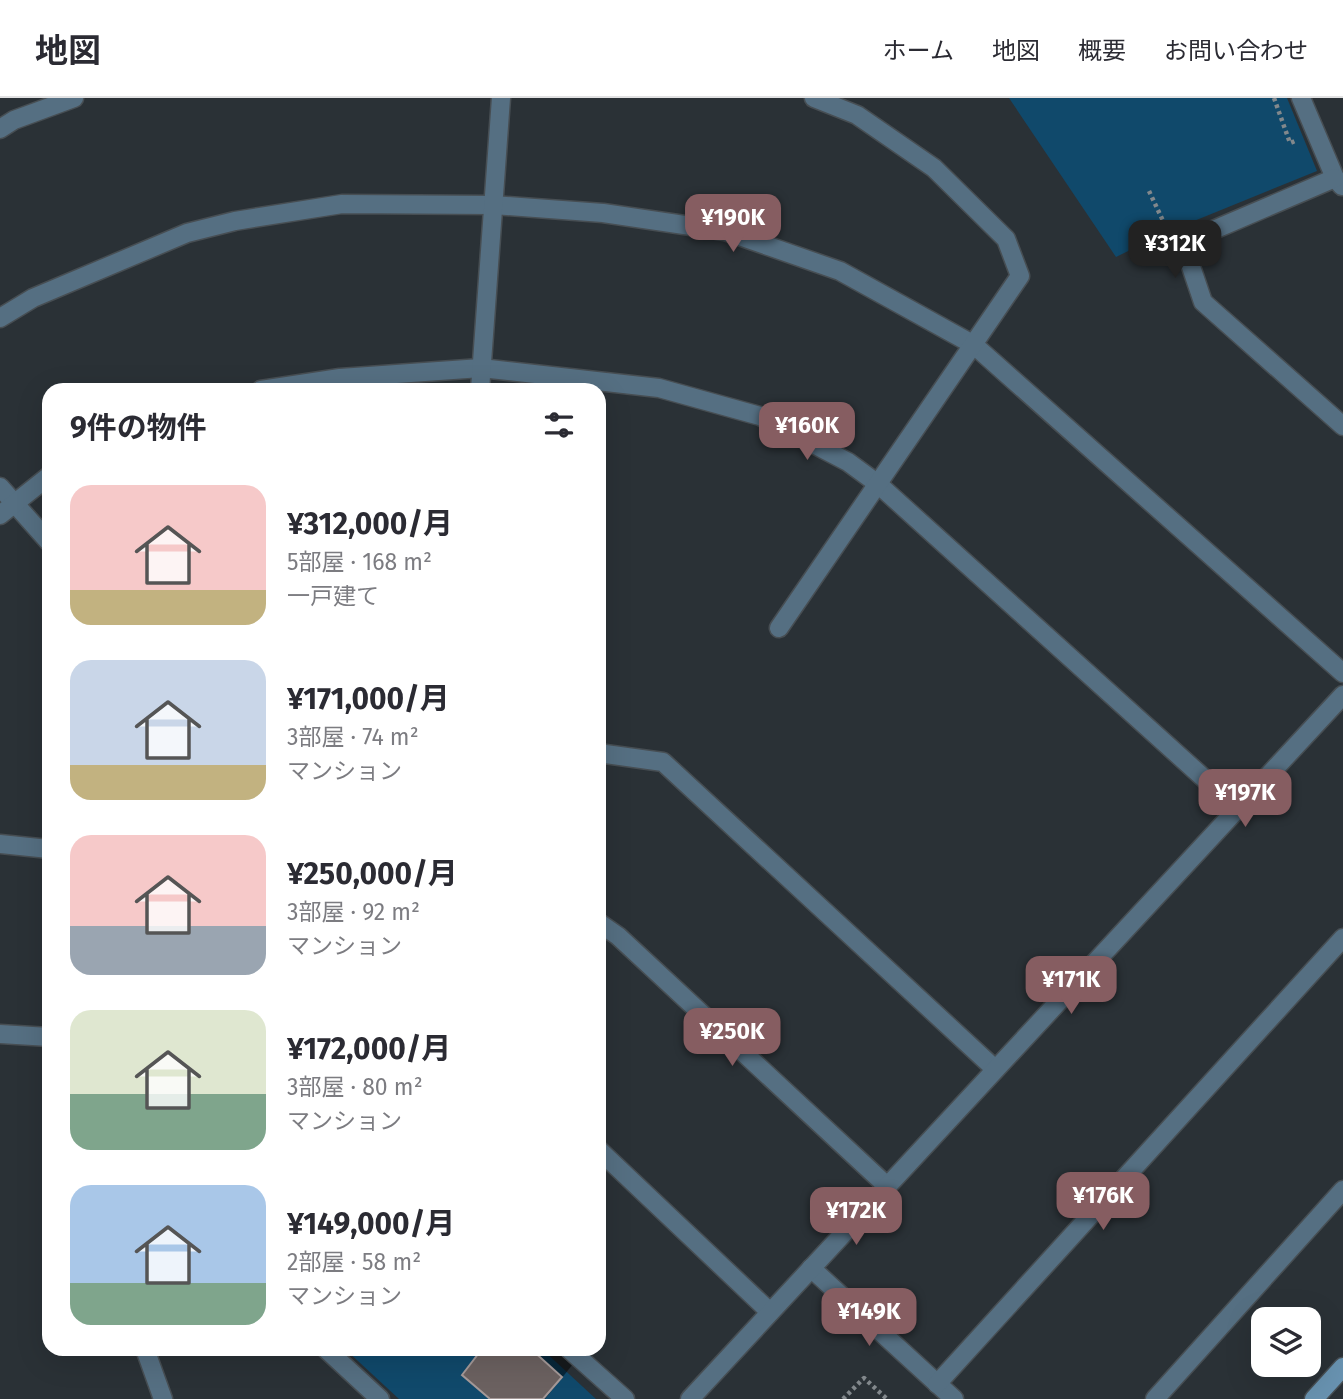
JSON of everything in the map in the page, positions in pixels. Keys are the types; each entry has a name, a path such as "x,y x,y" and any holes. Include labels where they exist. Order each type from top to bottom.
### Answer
{"street":[{"path":"0,129 14,120 74,98"},
{"path":"480,383 501,98"},
{"path":"779,628 1020,276 1006,239 934,168 857,115 814,98"},
{"path":"1301,98 1339,182 1183,243 1203,302 1343,426"},
{"path":"0,318 33,298 136,252 187,233 235,221 342,204 493,205 603,213 725,231 840,271 974,345 1343,673"},
{"path":"307,383 340,378 481,368 659,388 760,416 848,462 878,484 1238,808"},
{"path":"0,515 42,482"},
{"path":"0,487 42,534"},
{"path":"690,1399 1343,695"},
{"path":"606,754 663,762 995,1069"},
{"path":"0,844 42,848"},
{"path":"606,928 887,1186"},
{"path":"937,1384 1343,938"},
{"path":"0,1034 42,1037"},
{"path":"606,1157 770,1312"},
{"path":"1155,1399 1343,1190"},
{"path":"811,1268 954,1399"},
{"path":"148,1356 163,1399"},
{"path":"334,1356 380,1399"},
{"path":"577,1356 625,1399"},
{"path":"1314,1399 1343,1367"}],"path":[{"path":"1149,191 1165,225 1181,221"},
{"path":"843,1399 864,1378 887,1399"}],"shaded area":[{"path":"1009,98 1287,98 1317,171 1167,232 1116,257"},
{"path":"353,1356 550,1356 596,1399 399,1399"}],"building":[{"path":"477,1356 539,1356 562,1377 543,1399 490,1399 462,1375"}]}
